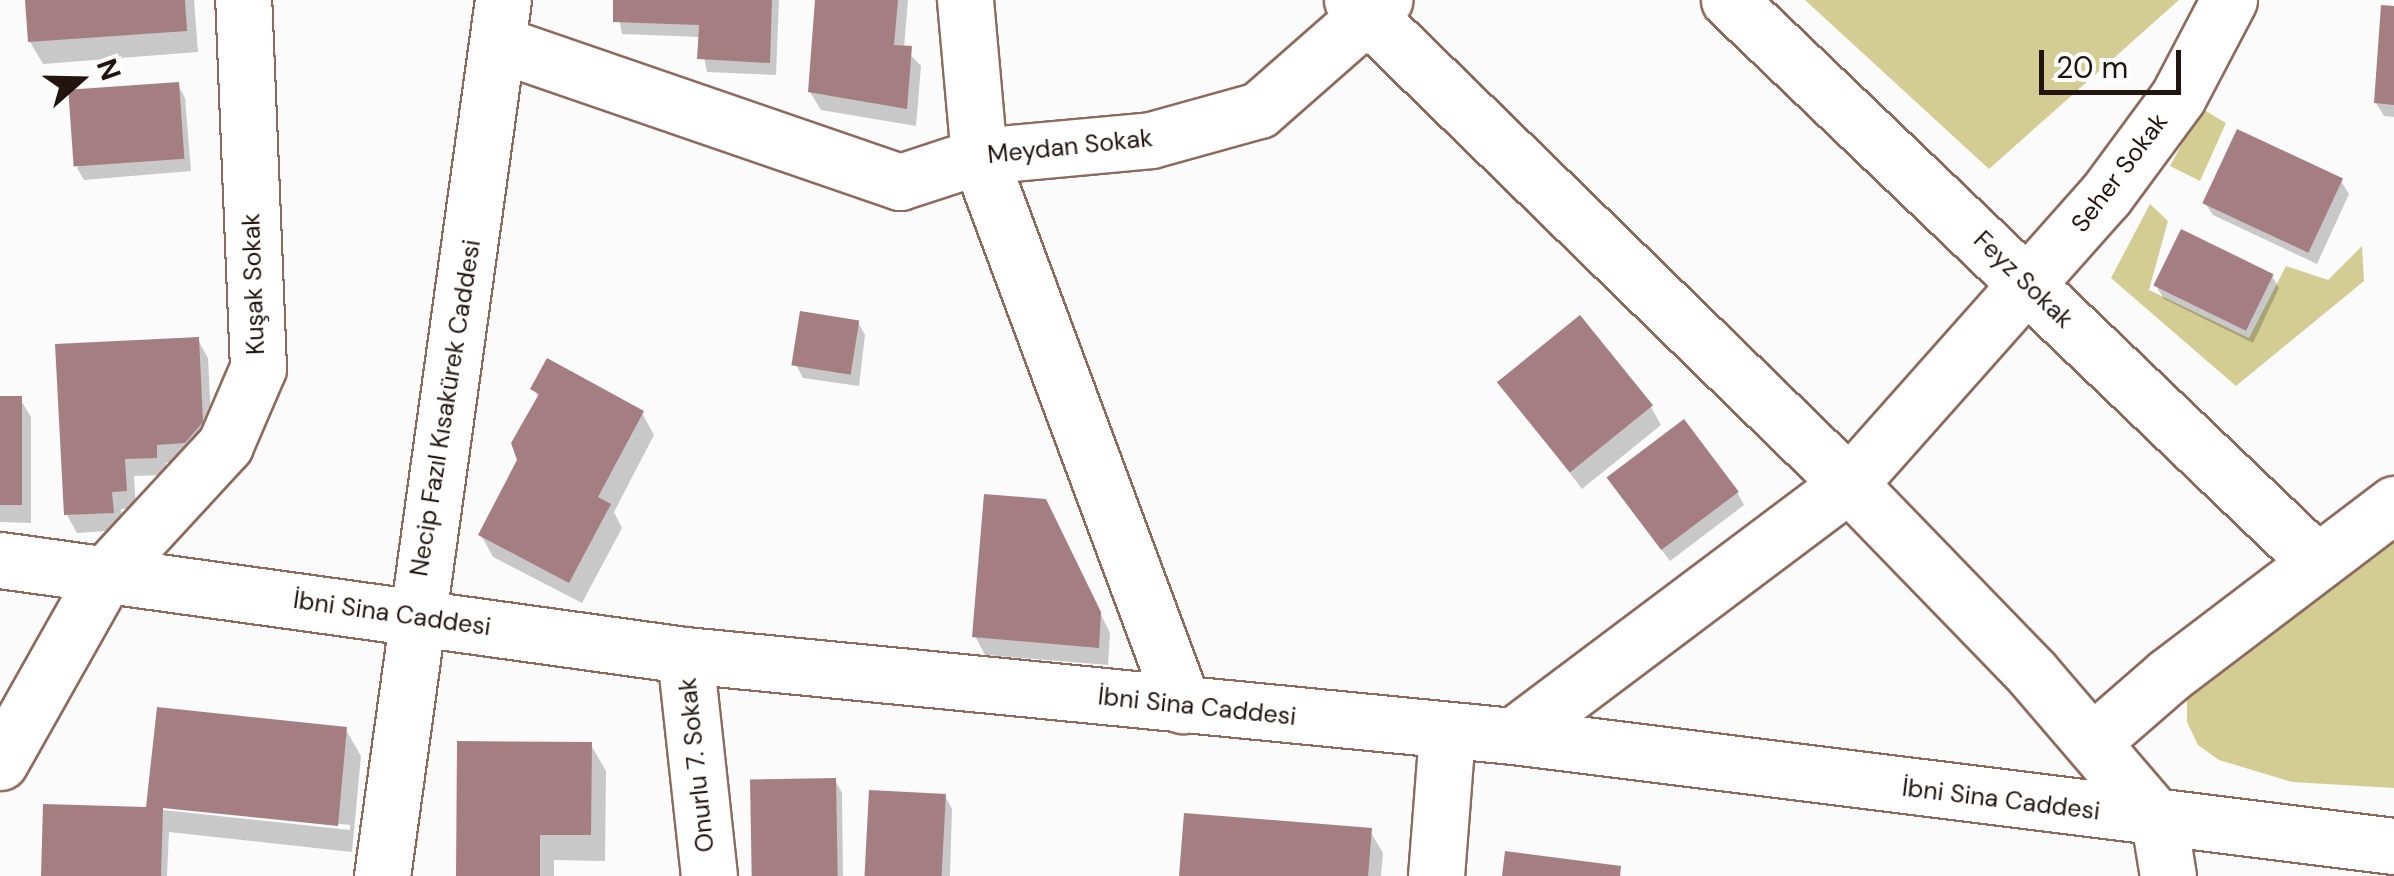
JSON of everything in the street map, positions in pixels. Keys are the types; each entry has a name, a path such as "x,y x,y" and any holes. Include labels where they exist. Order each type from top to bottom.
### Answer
{"street":[{"name":"Kuşak Sokak","path":"0,762 106,574 225,445 258,368 243,0"},
{"path":"965,0 979,156 1184,706"},
{"name":"Feyz Sokak","path":"1728,0 2316,561"},
{"name":"Seher Sokak","path":"1514,736 1848,484 2030,287 2178,97 2229,0"},
{"path":"1368,5 1848,484 2092,742 2159,821 2168,876"},
{"name":"Meydan Sokak","path":"501,22 900,182 979,156 1152,140 1259,110 1368,5"},
{"name":"Necip Fazıl Kısakürek Caddesi","path":"382,876 414,617 501,22"},
{"path":"2092,742 2316,561 2394,504"},
{"name":"İbni Sina Caddesi","path":"0,560 685,655 1447,733 1514,736 2159,821 2394,846"},
{"name":"Onurlu 7. Sokak","path":"685,655 710,876"},
{"path":"1436,876 1447,733"}],"shaded area":[{"path":"1805,0 2179,0 1989,169"},
{"path":"2201,108 2226,123 2200,181 2170,166"},
{"path":"2150,204 2168,221 2149,290 2249,338 2286,266 2328,280 2362,246 2364,281 2236,386 2111,278"},
{"path":"2394,537 2394,788 2292,782 2219,760 2198,745 2187,722 2187,700 2197,681"}],"building":[{"path":"25,0 185,0 187,31 28,42"},
{"path":"613,0 772,0 770,63 697,59 699,25 613,22"},
{"path":"815,0 898,0 894,45 912,46 907,109 808,92"},
{"path":"2381,5 2394,6 2394,105 2374,103"},
{"path":"179,82 184,159 74,167 68,90"},
{"path":"2237,129 2343,178 2308,253 2202,203"},
{"path":"2181,229 2274,274 2246,331 2153,286"},
{"path":"800,311 859,320 851,375 791,365"},
{"path":"1580,315 1653,405 1570,472 1497,382"},
{"path":"199,337 203,422 185,443 157,445 157,458 125,459 127,491 112,492 114,513 64,515 55,344"},
{"path":"547,358 644,411 598,497 611,504 569,583 478,535 517,460 511,443 539,394 530,389"},
{"path":"0,396 22,396 22,505 0,505"},
{"path":"1684,419 1739,492 1661,550 1607,477"},
{"path":"984,494 1046,499 1101,612 1099,648 972,637"},
{"path":"157,707 347,727 338,826 163,808 161,876 41,876 43,804 146,807"},
{"path":"457,741 592,742 591,835 540,835 540,876 456,876"},
{"path":"836,778 838,876 752,876 750,780"},
{"path":"869,790 946,794 942,876 864,876"},
{"path":"1184,813 1372,828 1368,876 1179,876"},
{"path":"1505,851 1621,866 1620,876 1502,876"}]}
